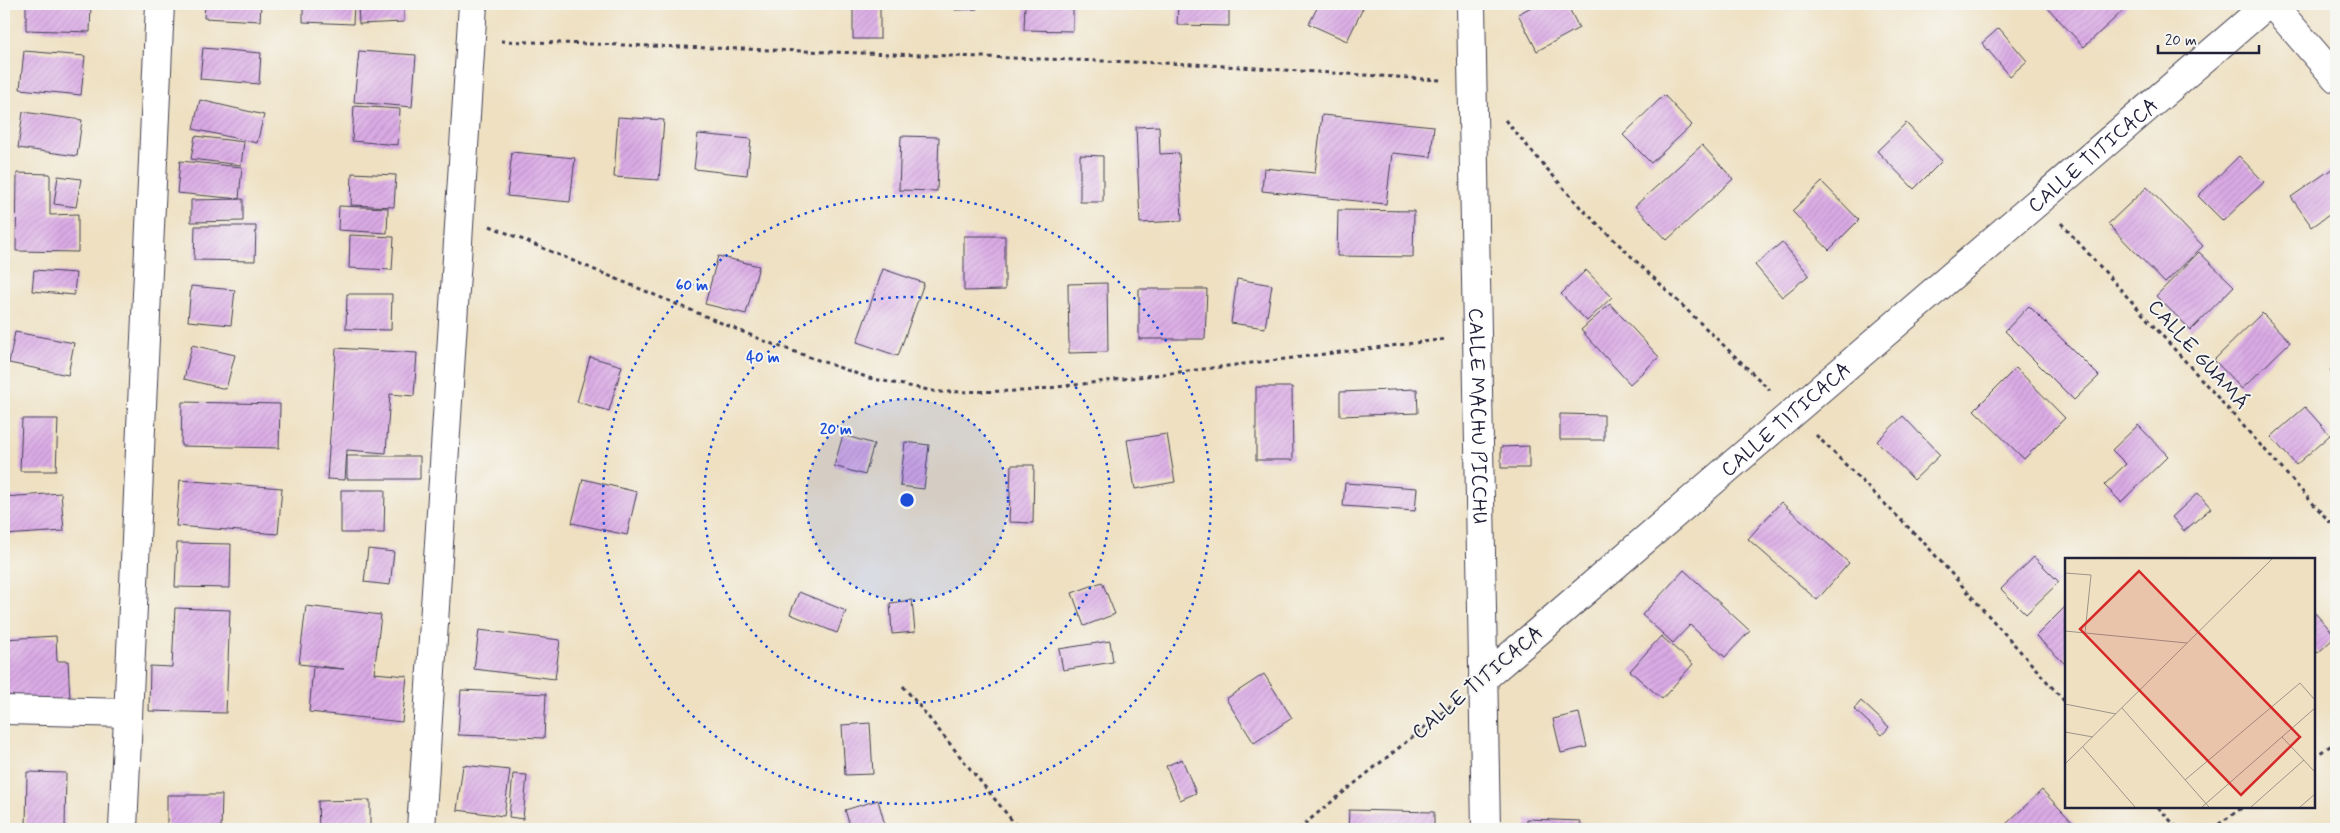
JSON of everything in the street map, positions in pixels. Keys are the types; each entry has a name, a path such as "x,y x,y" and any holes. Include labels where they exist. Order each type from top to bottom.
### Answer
{"street":[{"path":"123,829 160,4"},
{"path":"421,829 473,4"},
{"name":"CALLE MACHU PICCHU","path":"1471,4 1486,829"},
{"name":"CALLE TITICACA","path":"1483,679 2268,4"},
{"path":"2272,4 2336,78"},
{"path":"4,710 128,713"}],"path":[{"path":"470,40 1193,64 1472,82"},
{"name":"CALLE GUAMÁ","path":"2040,200 2336,529"},
{"path":"459,213 767,342 869,378 938,392 1025,391 1477,335"},
{"name":"CALLE TITICACA","path":"1298,829 1483,679"},
{"path":"903,686 1019,829"},
{"path":"2315,756 2336,742"},
{"path":"2159,808 2178,829"},
{"path":"2212,829 2242,808"}],"building":[{"path":"26,4 91,4 90,32 26,30"},
{"path":"205,4 261,4 260,21 204,18"},
{"path":"303,4 354,4 353,24 303,22"},
{"path":"358,4 404,4 404,22 359,24"},
{"path":"853,4 880,4 880,39 853,39"},
{"path":"954,4 977,4 977,9 955,10"},
{"path":"1025,4 1073,4 1073,31 1024,30"},
{"path":"1178,4 1229,4 1229,26 1177,25"},
{"path":"1319,4 1365,4 1347,41 1309,24"},
{"path":"1537,4 1567,4 1579,28 1537,51 1518,14"},
{"path":"2044,4 2130,4 2084,47"},
{"path":"1999,28 2027,61 2010,76 1982,43"},
{"path":"203,48 261,53 259,84 200,79"},
{"path":"24,51 85,56 81,95 20,89"},
{"path":"359,51 416,55 412,107 354,102"},
{"path":"1664,95 1692,125 1651,163 1623,135"},
{"path":"200,100 264,115 257,143 193,129"},
{"path":"354,106 400,109 398,145 352,141"},
{"path":"23,112 82,120 77,156 18,148"},
{"path":"1322,115 1434,126 1431,157 1392,153 1386,204 1262,191 1264,168 1315,173"},
{"path":"618,117 664,120 659,180 614,177"},
{"path":"1906,123 1942,161 1914,189 1877,151"},
{"path":"1159,126 1160,154 1179,153 1182,221 1140,223 1136,127"},
{"path":"698,134 751,139 747,175 694,169"},
{"path":"195,136 244,142 241,165 191,159"},
{"path":"901,136 939,137 937,191 899,190"},
{"path":"1702,145 1733,179 1667,240 1635,206"},
{"path":"512,152 575,158 570,202 507,196"},
{"path":"1080,155 1103,156 1103,202 1080,202"},
{"path":"2239,156 2264,182 2223,221 2198,196"},
{"path":"180,161 242,167 239,199 177,193"},
{"path":"2336,166 2336,210 2312,227 2291,197"},
{"path":"17,173 50,174 50,215 78,214 78,252 16,251"},
{"path":"352,173 396,175 394,207 351,205"},
{"path":"58,176 81,179 76,207 54,204"},
{"path":"1822,182 1859,220 1829,250 1792,211"},
{"path":"2147,187 2203,246 2165,283 2108,224"},
{"path":"243,199 243,221 191,222 191,200"},
{"path":"339,206 388,208 387,233 338,230"},
{"path":"1338,210 1414,211 1413,257 1337,256"},
{"path":"195,226 256,226 255,261 194,260"},
{"path":"350,235 394,237 392,270 349,268"},
{"path":"964,236 1005,236 1005,290 964,291"},
{"path":"1782,242 1809,275 1782,297 1755,265"},
{"path":"2199,252 2234,286 2191,330 2156,296"},
{"path":"4,253 6,253 6,290 4,290"},
{"path":"718,256 759,266 746,314 705,304"},
{"path":"883,269 924,283 898,356 857,342"},
{"path":"34,270 76,273 74,295 32,291"},
{"path":"1586,270 1612,297 1587,321 1561,294"},
{"path":"1237,279 1272,285 1265,328 1231,323"},
{"path":"1107,283 1108,352 1069,353 1068,284"},
{"path":"191,286 235,290 231,325 188,321"},
{"path":"1139,289 1207,289 1205,339 1139,339"},
{"path":"347,294 392,294 391,330 346,329"},
{"path":"1610,304 1659,357 1630,384 1581,330"},
{"path":"2029,306 2099,376 2074,400 2005,331"},
{"path":"2262,313 2290,342 2242,389 2214,360"},
{"path":"15,332 74,343 68,375 9,363"},
{"path":"192,345 235,355 226,389 184,379"},
{"path":"336,348 417,353 414,396 390,394 386,453 347,450 345,480 327,479"},
{"path":"590,357 622,366 609,411 577,402"},
{"path":"2336,364 2336,377 2330,370"},
{"path":"2016,368 2065,418 2024,459 1974,410"},
{"path":"1256,387 1292,387 1293,460 1256,460"},
{"path":"1417,389 1418,413 1340,416 1340,392"},
{"path":"182,402 280,404 279,448 181,446"},
{"path":"2305,407 2330,435 2296,465 2271,437"},
{"path":"1560,414 1604,415 1604,440 1560,440"},
{"path":"1903,416 1940,455 1914,480 1877,441"},
{"path":"22,419 58,419 56,471 20,471"},
{"path":"2138,425 2168,456 2121,502 2104,485 2126,464 2112,450"},
{"path":"1167,434 1175,482 1135,489 1127,440"},
{"path":"843,435 874,444 865,475 834,466"},
{"path":"905,442 929,445 924,489 900,486"},
{"path":"1529,446 1529,468 1501,468 1501,447"},
{"path":"347,456 420,456 420,479 347,479"},
{"path":"1011,465 1034,465 1033,523 1009,522"},
{"path":"583,479 637,492 627,535 572,523"},
{"path":"180,480 282,488 278,534 176,526"},
{"path":"1345,483 1417,488 1415,511 1343,506"},
{"path":"341,490 385,490 384,533 341,533"},
{"path":"61,493 64,531 4,535 4,497"},
{"path":"2198,493 2211,508 2184,531 2172,517"},
{"path":"1781,502 1849,563 1817,600 1748,539"},
{"path":"177,543 231,544 230,588 175,587"},
{"path":"368,549 394,552 390,585 364,582"},
{"path":"2034,557 2059,582 2026,614 2001,589"},
{"path":"1684,570 1750,631 1725,657 1690,625 1673,643 1642,615"},
{"path":"1102,582 1115,614 1084,626 1072,593"},
{"path":"799,592 846,611 837,633 790,614"},
{"path":"912,600 915,632 892,634 890,603"},
{"path":"306,606 381,615 374,673 407,676 402,722 309,712 313,667 344,669 299,664"},
{"path":"2065,607 2065,664 2036,636"},
{"path":"175,608 230,610 226,713 149,711 150,666 172,667"},
{"path":"2315,613 2336,636 2318,653 2315,650"},
{"path":"479,630 560,640 555,679 474,669"},
{"path":"56,636 57,661 68,661 70,699 4,703 4,639"},
{"path":"1661,636 1693,664 1662,699 1630,671"},
{"path":"1110,641 1113,662 1063,670 1059,649"},
{"path":"1264,674 1292,718 1254,743 1226,699"},
{"path":"461,690 546,694 544,738 458,735"},
{"path":"1861,701 1889,727 1882,735 1854,709"},
{"path":"1579,713 1587,747 1561,753 1553,719"},
{"path":"870,723 873,774 845,775 842,725"},
{"path":"1182,759 1196,793 1180,800 1166,766"},
{"path":"463,765 510,770 504,816 457,810"},
{"path":"27,772 66,773 65,828 26,828"},
{"path":"513,774 527,775 523,819 509,817"},
{"path":"2042,790 2079,829 2006,829 2003,827"},
{"path":"167,795 222,795 221,829 167,829"},
{"path":"370,800 370,829 319,829 318,801"},
{"path":"878,800 885,825 870,829 851,829 845,810"},
{"path":"1349,810 1434,812 1434,829 1348,829"},
{"path":"1527,819 1581,821 1580,829 1527,829"}]}
